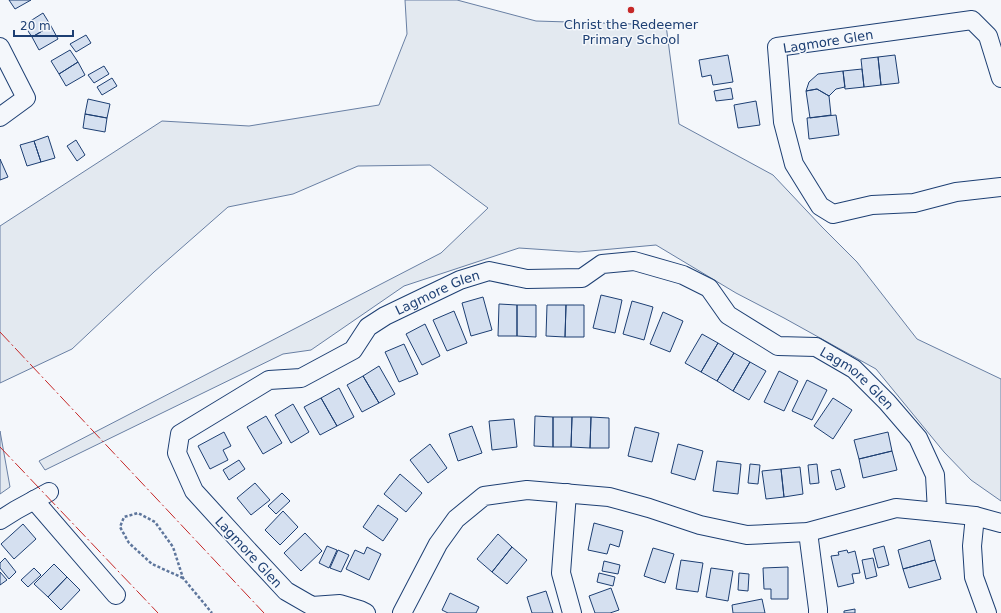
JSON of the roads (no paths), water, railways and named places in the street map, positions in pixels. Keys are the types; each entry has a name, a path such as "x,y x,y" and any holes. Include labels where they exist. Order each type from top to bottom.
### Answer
{"street":[{"name":"Lagmore Glen","path":"1001,78 988,36 972,20 777,47 783,122 794,164 820,206 833,214 872,205 914,203 956,192 1001,187"},
{"path":"0,47 26,98 0,117"},
{"name":"Lagmore Glen","path":"366,613 340,604 312,606 286,591 194,492 177,453 180,434 269,380 301,378 353,350 368,327 385,316 460,280 489,271 527,279 582,278 602,264 634,261 683,275 709,288 728,315 778,346 816,347 854,369 887,402 918,438 935,475 938,512"},
{"path":"402,613 438,544 456,519 484,496 527,490 609,497 649,508 700,526 747,535 808,532 896,508 975,516 1001,523"},
{"path":"567,493 561,574 572,613"},
{"path":"0,520 42,496 116,595"},
{"path":"975,516 972,546 974,577 987,613"},
{"path":"808,532 818,613"}],"place":[{"name":"Christ the Redeemer Primary School","path":"631,10"}]}
